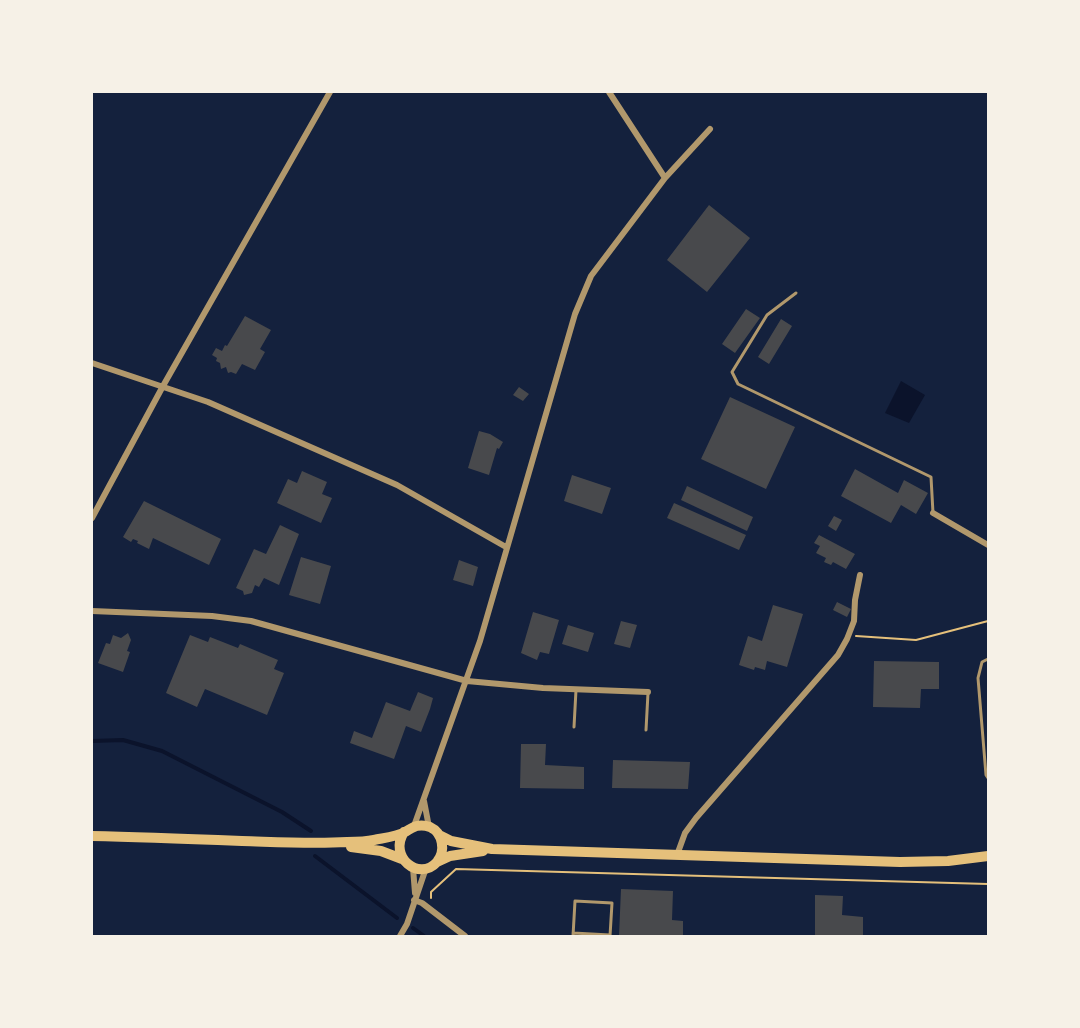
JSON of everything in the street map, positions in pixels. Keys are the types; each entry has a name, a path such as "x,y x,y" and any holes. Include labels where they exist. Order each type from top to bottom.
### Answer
{"main road":[{"path":"92,836 324,843 372,841 409,829 429,827 451,841 492,849 900,862 948,861 988,856"},
{"path":"402,859 399,845 409,829"},
{"path":"436,862 443,848 439,835"},
{"path":"324,843 381,851 402,859 413,868 426,868 450,856 492,849"}],"street":[{"path":"92,518 163,386 330,92"},
{"path":"609,92 665,178"},
{"path":"409,829 423,800 467,681 575,314 591,276 665,178 711,129"},
{"path":"92,363 208,402 397,485 506,547"},
{"path":"933,513 988,544"},
{"path":"677,855 686,833 696,818 838,655 854,621 860,575"},
{"path":"92,610 212,616 251,621 467,681 576,690 648,692"},
{"path":"423,800 429,827"},
{"path":"413,868 415,898"},
{"path":"400,936 407,924 426,868"},
{"path":"415,898 465,936"}],"lane":[{"path":"796,293 767,315 732,372 738,384 931,477 933,513"},
{"path":"988,659 982,662 978,678 988,778"},
{"path":"574,727 576,690"},
{"path":"646,730 648,692"},
{"path":"575,901 612,903 610,936 573,935 575,901"}],"path":[{"path":"849,635 916,640 988,621"},
{"path":"431,899 431,892 456,869 988,884"}],"water":[{"path":"901,381 925,395 909,423 885,413"}],"building":[{"path":"709,205 750,238 707,292 667,260"},
{"path":"746,309 760,318 735,353 722,344"},
{"path":"245,316 271,330 260,349 265,352 255,370 242,364 236,374 228,373 226,367 221,369 220,363 216,361 217,358 212,355 216,348 222,351 225,345 227,346"},
{"path":"781,319 792,326 769,364 758,357"},
{"path":"519,387 529,394 523,401 513,395"},
{"path":"730,397 795,427 766,489 701,459"},
{"path":"479,431 490,434 503,442 499,449 497,448 489,475 468,468"},
{"path":"855,469 898,493 904,480 928,493 916,514 901,505 891,523 841,496"},
{"path":"302,471 327,482 322,494 332,498 321,523 277,503 288,479 297,483"},
{"path":"572,475 611,488 602,514 564,501"},
{"path":"687,486 753,517 747,531 681,500"},
{"path":"144,501 221,539 209,565 153,538 149,549 137,543 138,541 133,539 131,542 123,537"},
{"path":"674,503 746,535 739,550 667,518"},
{"path":"834,516 842,520 836,531 828,526"},
{"path":"280,525 299,534 279,585 264,578 259,587 255,585 252,593 244,595 243,591 236,588 254,549 266,554"},
{"path":"819,535 855,554 846,569 833,562 831,565 824,562 826,558 816,553 820,546 814,543"},
{"path":"301,557 331,566 320,604 289,595"},
{"path":"459,560 478,567 473,586 453,580"},
{"path":"837,602 851,609 847,617 833,610"},
{"path":"773,605 803,614 787,667 767,661 765,670 755,667 754,670 739,665 748,636 762,641"},
{"path":"533,612 559,620 549,654 540,652 537,660 521,653"},
{"path":"621,621 637,625 630,648 614,644"},
{"path":"568,625 594,633 588,652 562,644"},
{"path":"128,633 131,640 127,651 130,652 123,672 98,663 106,643 110,644 113,635 121,638"},
{"path":"190,635 208,642 210,637 238,648 240,644 278,660 274,669 284,673 267,715 205,689 197,707 166,693"},
{"path":"874,661 939,662 939,689 921,689 920,708 873,707"},
{"path":"418,692 433,698 430,709 421,732 406,726 394,759 350,743 354,731 372,738 386,702 410,711"},
{"path":"521,744 546,744 545,765 584,767 584,789 520,788"},
{"path":"613,760 690,762 688,789 612,788"},
{"path":"621,889 673,891 672,920 683,921 683,936 619,936"},
{"path":"815,895 843,896 842,915 863,917 863,936 815,936"}],"waterway":[{"path":"92,741 123,740 162,751 282,812 311,831"},
{"path":"315,856 397,918"},
{"path":"413,928 424,936"}]}
